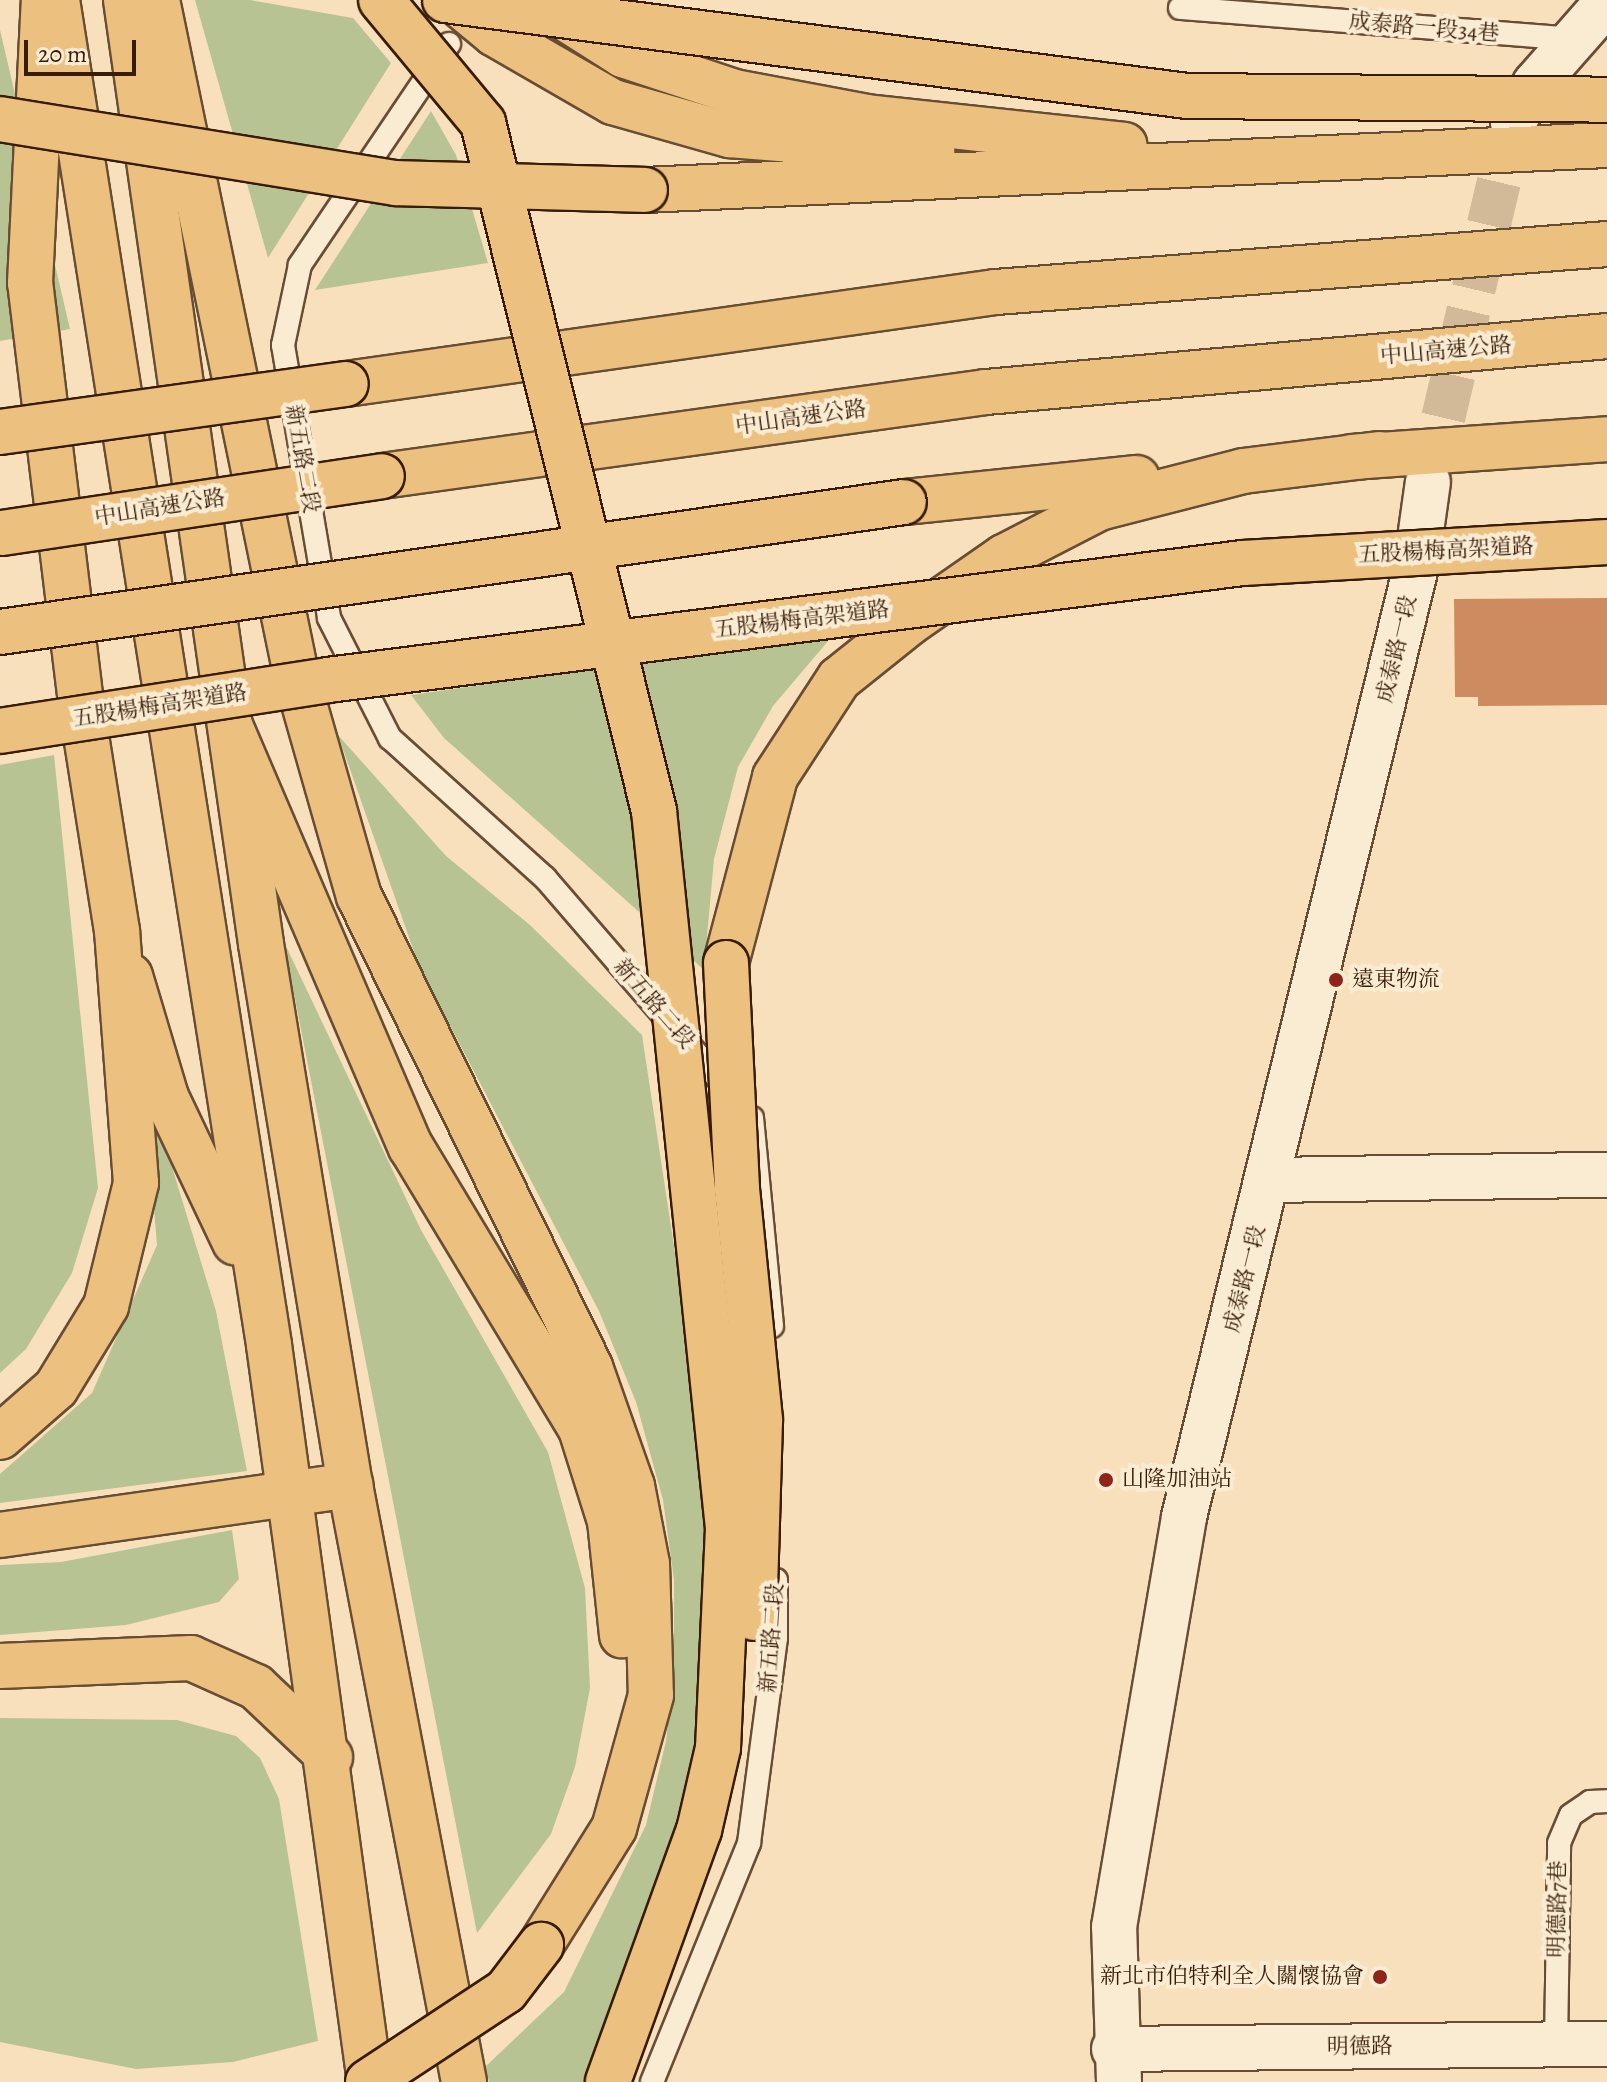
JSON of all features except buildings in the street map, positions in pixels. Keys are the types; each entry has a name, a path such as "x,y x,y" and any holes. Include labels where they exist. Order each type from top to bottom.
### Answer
{"main road":[{"path":"0,1437 56,1388 106,1306 136,1183 117,931 81,703 30,283 44,0"},
{"path":"57,0 330,1757 369,2082 506,1991 541,1945 614,1828 651,1695 652,1648 647,1564 632,1486 590,1367 359,896 297,679 157,0"},
{"path":"126,0 231,728 350,1485 464,2082"},
{"path":"381,0 483,123 530,293 656,826 728,1528 718,1748 699,1830 608,2082"},
{"path":"445,0 1187,96 1607,100"},
{"path":"454,0 495,34 613,102 729,135 859,149 1355,157"},
{"path":"536,0 623,55 735,92 867,117 1083,143 1355,157"},
{"path":"1513,123 1573,39 1607,2"},
{"path":"0,119 396,183 645,190 1607,145"},
{"path":"0,432 996,292 1607,244"},
{"name":"中山高速公路","path":"1,533 382,476 986,392 1607,336"},
{"path":"0,632 904,502 1379,454 1607,439"},
{"path":"635,2082 729,1807 747,1723 760,1421 735,1173 726,963 775,777 839,679 909,623 1004,557 1099,508 1243,471 1379,454"},
{"name":"成泰路一段","path":"1116,2066 1114,1927 1184,1517 1271,1180 1416,567 1428,482"},
{"name":"五股楊梅高架道路","path":"0,731 328,680 1243,563 1607,542"},
{"path":"1416,567 1607,559"},
{"path":"231,728 411,1147 581,1429 610,1521 630,1777"},
{"path":"117,931 166,1097 256,1287"},
{"path":"1271,1180 1607,1175"},
{"path":"0,1535 288,1491 350,1485"},
{"path":"0,1666 191,1658 256,1687 330,1757"},
{"name":"明德路","path":"1116,2066 1607,2044"}],"lane":[{"name":"成泰路一段34巷","path":"1180,8 1573,39"},
{"name":"新五路二段","path":"449,44 300,265 283,345 329,618 390,738 545,878 755,1121 774,1348 776,1638 749,1843 652,2082"},
{"name":"明德路7巷","path":"1556,2045 1559,1843 1571,1815 1590,1802 1607,1801"}],"green space":[{"path":"195,0 250,0 353,18 391,63 268,258"},
{"path":"0,30 70,329 0,341"},
{"path":"431,111 456,155 488,263 315,290"},
{"path":"834,634 773,706 738,767 714,859 704,970 444,738 411,695"},
{"path":"338,735 446,856 530,925 642,1035 706,1458 709,1685 664,1870 597,2082 489,2082 485,2067 564,1992 646,1825 666,1741 674,1668 674,1580 663,1500 636,1402 599,1311 419,966"},
{"path":"54,755 98,1188 72,1273 26,1349 0,1373 0,765"},
{"path":"284,942 421,1230 548,1452 585,1588 590,1688 575,1767 551,1834 477,1933"},
{"path":"143,1072 216,1311 247,1471 0,1503 0,1474 92,1393 157,1245"},
{"path":"232,1530 239,1579 219,1602 126,1625 0,1635 0,1565 61,1562"},
{"path":"0,1718 177,1720 236,1736 260,1758 279,1799 318,2041 233,2062 136,2069 0,2042"}],"tunnel":[{"path":"1428,482 1513,123"}],"place":[{"name":"遠東物流","path":"1336,980"},
{"name":"山隆加油站","path":"1106,1480"},
{"name":"新北市伯特利全人關懷協會","path":"1380,1977"}]}
